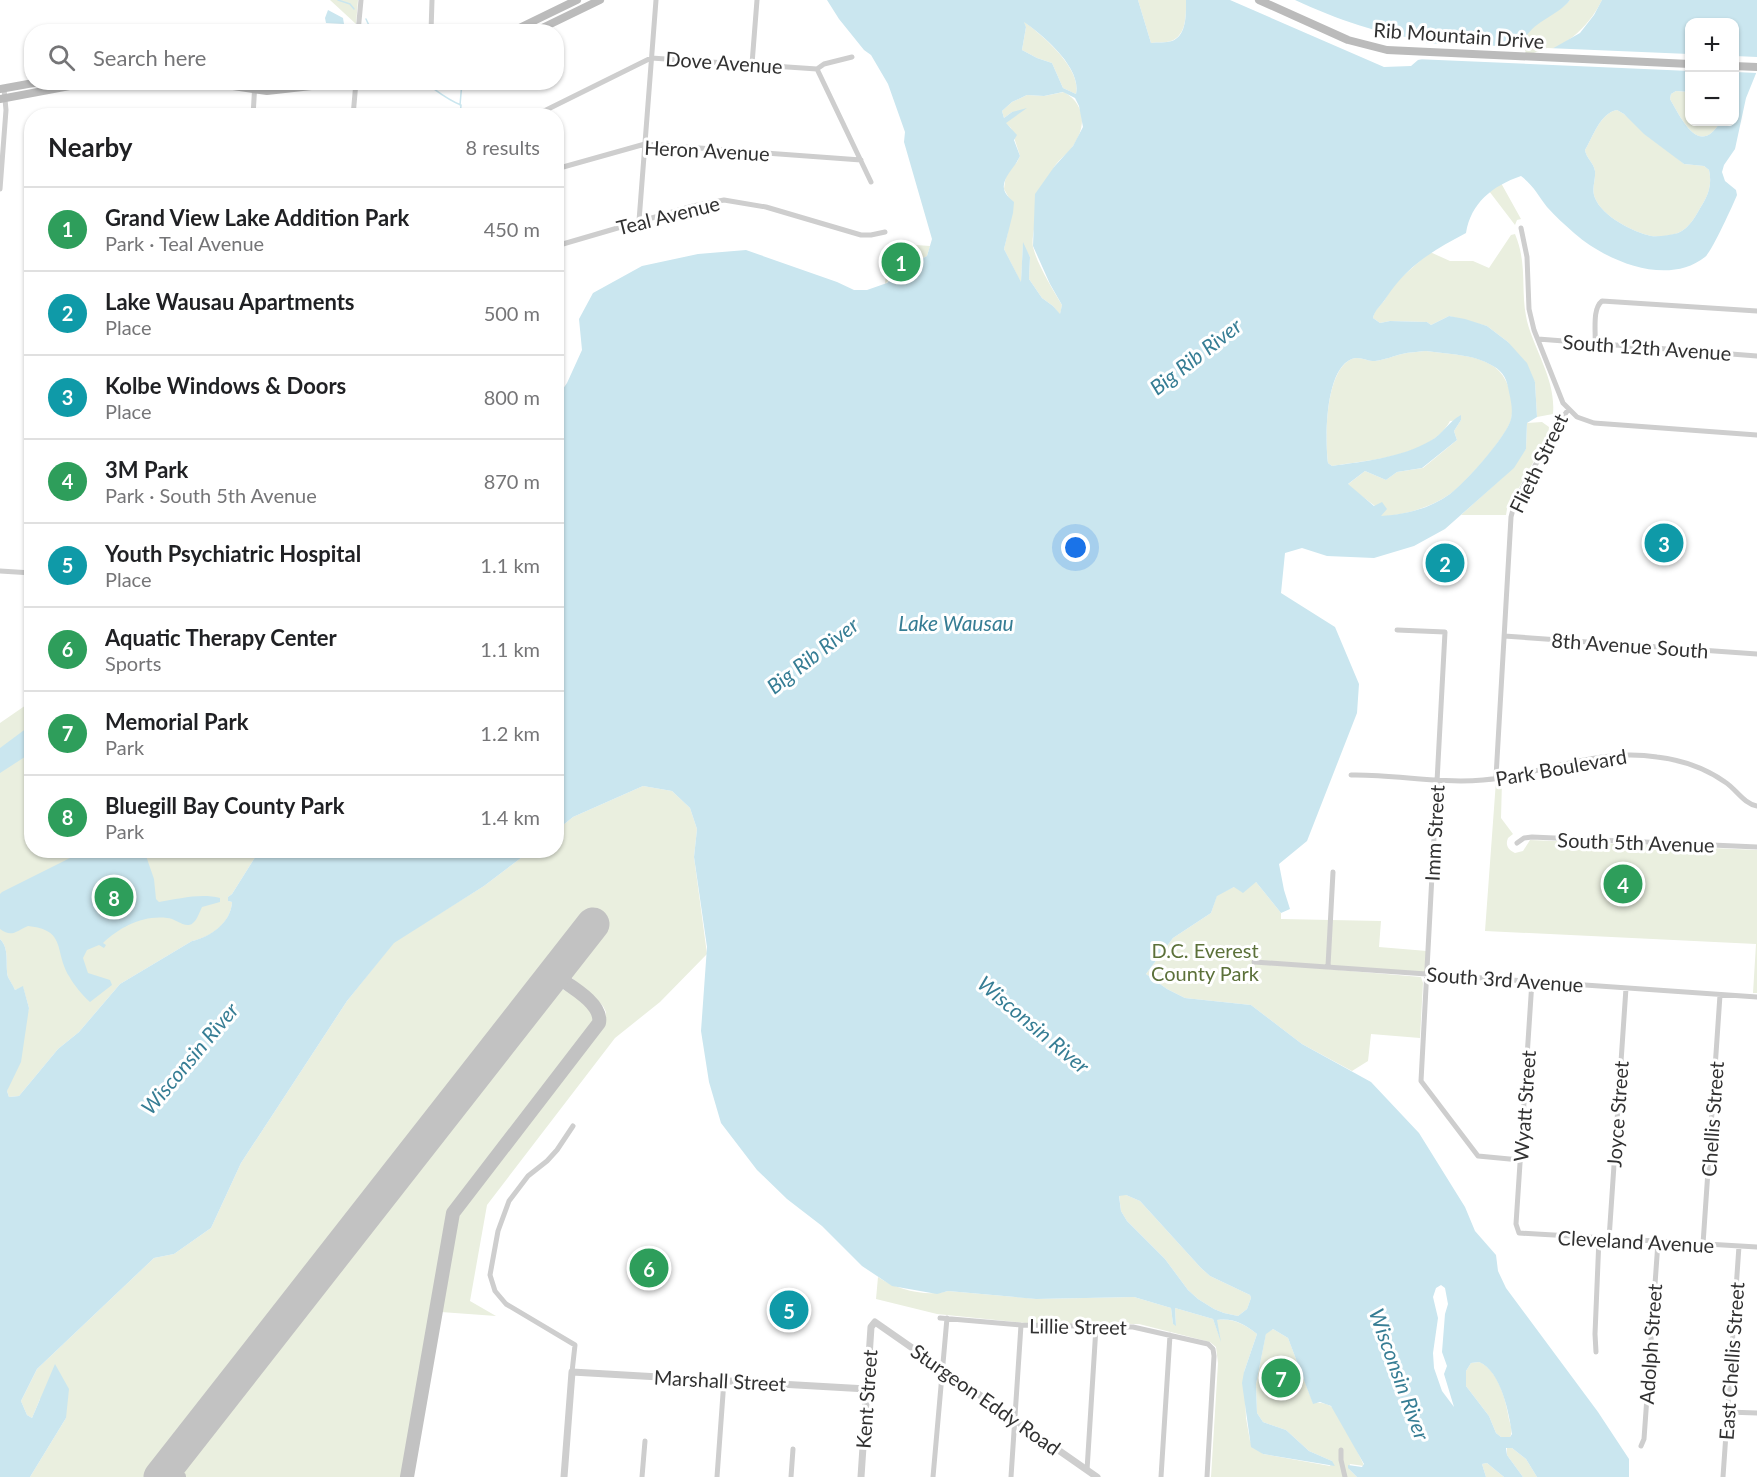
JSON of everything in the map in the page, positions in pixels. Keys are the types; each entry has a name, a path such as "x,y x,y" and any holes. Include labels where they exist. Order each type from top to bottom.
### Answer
{"main road":[{"path":"528,24 577,0"},
{"path":"550,24 600,0"},
{"name":"Rib Mountain Drive","path":"1259,0 1355,43 1378,49 1685,64"},
{"path":"1739,66 1757,67"},
{"path":"2,89 24,85"},
{"path":"3,99 50,90"}],"street":[{"path":"359,24 361,0"},
{"path":"430,24 432,0"},
{"path":"639,221 656,0"},
{"path":"752,64 757,0"},
{"name":"Dove Avenue","path":"550,108 651,57 817,69 824,64 852,57"},
{"path":"817,69 871,182"},
{"path":"0,189 2,89"},
{"path":"254,108 255,90"},
{"path":"354,108 355,90"},
{"name":"Heron Avenue","path":"564,167 645,144 861,160"},
{"name":"Teal Avenue","path":"564,244 693,206 724,200 766,207 861,235 885,232"},
{"name":"Flieth Street","path":"1496,777 1512,510 1524,483 1558,423 1568,410 1560,396 1529,309 1527,257 1521,228"},
{"path":"1596,343 1596,309 1602,301 1757,311"},
{"name":"South 12th Avenue","path":"1538,339 1757,356"},
{"path":"1568,410 1577,417 1594,423 1757,435"},
{"path":"0,571 24,572"},
{"name":"Imm Street","path":"1397,630 1444,632 1421,1081 1478,1156 1520,1160"},
{"name":"8th Avenue South","path":"1504,636 1757,654"},
{"name":"Park Boulevard","path":"1351,775 1475,781 1541,770 1584,759 1617,755 1646,755 1674,760 1702,769 1727,783 1748,803 1757,806"},
{"name":"South 5th Avenue","path":"1517,843 1524,838 1532,837 1757,847"},
{"path":"1328,966 1333,872"},
{"name":"South 3rd Avenue","path":"1254,962 1757,997"},
{"name":"Wyatt Street","path":"1517,1231 1532,981"},
{"name":"Joyce Street","path":"1609,1239 1626,988"},
{"name":"Chellis Street","path":"1703,1244 1720,995"},
{"path":"564,1477 575,1345 506,1304 494,1289 490,1271 498,1231 509,1201 528,1176 557,1150 573,1126"},
{"name":"Cleveland Avenue","path":"1517,1231 1524,1235 1757,1247"},
{"path":"1596,1352 1599,1238"},
{"name":"Adolph Street","path":"1641,1446 1644,1439 1658,1242"},
{"name":"East Chellis Street","path":"1723,1477 1739,1246"},
{"name":"Lillie Street","path":"942,1368 943,1318 1021,1325 1133,1327 1208,1344 1213,1349 1214,1356 1207,1477"},
{"name":"Sturgeon Eddy Road","path":"874,1322 886,1328 1097,1477"},
{"name":"Kent Street","path":"861,1477 871,1327 874,1322"},
{"path":"1011,1477 1021,1325"},
{"path":"1087,1470 1096,1327"},
{"path":"1161,1477 1170,1335"},
{"path":"933,1477 942,1368"},
{"name":"Marshall Street","path":"572,1372 867,1389"},
{"path":"717,1477 724,1380"},
{"path":"1727,1412 1757,1413"},
{"path":"642,1477 645,1441"},
{"path":"791,1477 793,1449"},
{"path":"1341,1450 1345,1477"}],"green space":[{"path":"330,0 358,0 356,24"},
{"path":"1138,0 1186,0 1184,24 1180,34 1171,41 1151,43"},
{"path":"1570,0 1602,0 1582,29 1564,43 1531,57 1522,50 1526,33"},
{"path":"1023,21 1040,34 1067,63 1073,73 1076,94 1063,88 1052,63 1022,50 1026,27"},
{"path":"1676,91 1685,92 1685,124 1670,99 1671,94"},
{"path":"1064,92 1080,109 1082,123 1073,146 1056,164 1051,174 1039,207 1033,240 1038,261 1062,305 1060,315 1042,298 1029,279 1030,257 1023,244 1021,283 1004,249 1008,232 1009,198 1004,189 1006,174 1020,156 1011,128 1005,123 1013,117 1012,112 1004,118 1002,111 1012,102 1027,95 1044,96"},
{"path":"1617,110 1684,164 1704,166 1709,170 1708,193 1695,217 1682,231 1668,236 1651,236 1636,231 1611,217 1595,198 1593,191 1595,171 1585,150 1594,132 1606,116"},
{"path":"1687,126 1717,126 1705,136 1698,136"},
{"path":"1501,183 1521,219 1517,220 1515,225 1489,191"},
{"path":"1515,234 1523,267 1527,321 1548,378 1553,402 1553,414 1537,417 1535,382 1508,342 1487,326 1449,316 1431,325 1427,322 1380,323 1373,318 1375,311 1394,284 1430,252 1450,261 1473,261 1489,268 1511,235"},
{"path":"888,243 930,246 927,256 903,268 885,284"},
{"path":"1426,351 1478,359 1499,370 1510,390 1511,420 1508,428 1484,460 1450,494 1433,504 1416,510 1380,517 1375,506 1347,485 1365,471 1386,480 1397,472 1423,468 1457,440 1454,431 1461,420 1450,421 1441,433 1414,449 1380,459 1332,466 1328,463 1327,439 1331,394 1340,369 1351,359 1375,361 1405,353"},
{"path":"1542,422 1549,427 1548,436 1507,509 1506,515 1461,515 1501,479 1526,449 1527,423"},
{"path":"24,706 24,858 255,858 228,897 228,901 232,902 231,910 219,928 192,941 120,984 79,1032 58,1049 19,1096 9,1097 7,1091 29,1008 23,987 15,990 8,977 5,947 0,939 0,723"},
{"path":"1496,781 1502,781 1501,818 1513,834 1508,838 1507,845 1515,853 1523,851 1530,840 1757,850 1757,993 1753,993 1756,944 1485,931"},
{"path":"643,786 672,791 690,808 697,829 694,857 707,954 660,1002 615,1038 487,1205 470,1301 496,1316 441,1312 457,1216 604,1024 606,1012 603,1006 571,977 570,972 600,931 583,918 145,1477 30,1477 66,1418 40,1399 32,1418 27,1415 21,1401 37,1369 154,1258 174,1254 211,1228 241,1163 347,1001 394,942 484,886 521,858 564,858 564,824 573,817"},
{"name":"D.C. Everest County Park","path":"1256,882 1281,913 1281,919 1381,921 1379,947 1427,951 1426,974 1303,967 1421,977 1423,983 1420,1038 1371,1034 1368,1061 1352,1071 1302,1044 1251,1005 1185,998 1146,974 1173,938 1211,913 1217,895 1234,887"},
{"path":"559,989 570,992 581,1000 590,1010 594,1021 448,1211 403,1477 186,1477 182,1471 183,1464 551,994"},
{"path":"1119,1195 1126,1195 1140,1201 1210,1276 1250,1295 1247,1309 1238,1316 1214,1309 1198,1299 1188,1290 1165,1259 1127,1221 1121,1211"},
{"path":"878,1277 894,1286 922,1293 948,1291 1037,1299 1134,1297 1171,1308 1173,1324 1176,1325 1175,1308 1213,1319 1220,1338 1216,1320 1238,1322 1257,1334 1244,1372 1246,1418 1250,1441 1263,1454 1330,1466 1332,1461 1309,1451 1286,1430 1263,1422 1257,1413 1256,1384 1266,1333 1273,1329 1288,1338 1313,1403 1323,1403 1332,1407 1364,1466 1350,1464 1349,1469 1357,1477 1211,1477 1218,1363 1216,1347 1210,1342 1139,1324 1025,1323 937,1314 876,1299"},
{"path":"1479,1362 1491,1371 1499,1384 1511,1426 1510,1437 1501,1437 1496,1433 1489,1416 1466,1386 1466,1371 1471,1363"},
{"path":"1507,1448 1512,1448 1526,1459 1537,1477 1523,1477 1507,1455"},
{"path":"1487,1463 1504,1477 1486,1477 1482,1464"}],"water":[{"name":"Lake Wausau","path":"827,0 1138,0 1151,43 1172,41 1181,34 1185,24 1186,0 1230,0 1384,67 1411,66 1418,60 1426,58 1426,40 1359,25 1295,0 1570,0 1526,36 1521,45 1524,55 1543,54 1580,33 1602,0 1757,0 1757,71 1746,98 1735,149 1722,172 1725,181 1736,190 1737,195 1717,238 1705,257 1690,266 1673,270 1637,267 1619,261 1574,233 1550,210 1521,176 1501,185 1484,197 1473,213 1466,233 1431,253 1412,268 1375,312 1373,318 1380,323 1427,322 1431,325 1449,316 1465,319 1487,326 1508,342 1527,363 1535,382 1537,417 1527,423 1526,449 1514,468 1445,529 1414,546 1374,558 1327,556 1302,548 1285,553 1281,593 1335,627 1359,684 1357,713 1307,841 1279,864 1290,909 1281,913 1256,882 1243,893 1234,887 1217,896 1211,913 1173,938 1146,974 1185,998 1251,1005 1302,1044 1371,1082 1419,1133 1465,1207 1475,1231 1496,1255 1498,1271 1506,1288 1598,1412 1629,1459 1629,1477 1537,1477 1526,1459 1512,1448 1506,1448 1507,1455 1523,1477 1504,1477 1487,1463 1482,1464 1486,1477 1357,1477 1348,1465 1362,1467 1364,1464 1331,1406 1320,1402 1313,1404 1288,1338 1273,1329 1266,1334 1256,1384 1257,1413 1263,1422 1286,1430 1309,1451 1332,1461 1335,1466 1263,1454 1251,1447 1242,1383 1257,1334 1248,1327 1238,1322 1217,1320 1221,1342 1213,1319 1175,1308 1176,1326 1173,1324 1171,1308 1134,1297 1036,1299 948,1291 937,1294 892,1286 862,1266 822,1226 787,1199 757,1170 721,1123 709,1082 701,1031 707,947 694,857 697,829 690,808 672,791 643,786 573,817 564,824 564,387 582,350 579,319 593,293 642,266 698,254 746,250 854,290 867,290 887,283 903,268 927,256 932,239 904,142 905,132 888,84 871,55 864,50 839,19","holes":["1024,22 1041,35 1067,63 1076,84 1076,94 1063,88 1052,63 1022,50 1026,27","1063,92 1075,98 1083,127 1073,146 1054,167 1035,194 1033,246 1062,305 1060,314 1042,298 1029,279 1030,257 1023,242 1021,282 1004,249 1014,202 1007,196 1004,184 1020,156 1014,140 1017,135 1006,123 1027,108 1012,112 1004,118 1002,111 1012,102 1027,95 1044,96","1617,110 1684,164 1704,166 1709,170 1710,184 1706,197 1692,221 1682,231 1661,236 1644,234 1611,217 1595,198 1594,168 1585,150 1598,126 1606,116","1426,351 1486,362 1502,374 1512,406 1508,427 1485,459 1450,494 1417,510 1381,516 1387,509 1382,502 1374,506 1348,484 1365,471 1386,480 1397,472 1422,468 1457,440 1454,431 1461,420 1461,415 1435,438 1419,447 1382,458 1332,466 1328,463 1327,424 1335,380 1340,369 1351,359 1375,361 1405,353","1126,1195 1140,1201 1210,1276 1250,1295 1247,1309 1238,1316 1224,1313 1198,1299 1188,1290 1165,1259 1127,1221 1121,1211 1119,1196","1441,1285 1445,1288 1448,1304 1442,1352 1447,1366 1444,1374 1454,1407 1442,1391 1434,1368 1433,1353 1438,1318 1433,1297 1436,1288","1479,1362 1493,1374 1503,1394 1509,1415 1512,1434 1510,1437 1501,1437 1496,1433 1489,1416 1466,1386 1466,1371 1471,1363"]},
{"path":"328,10 343,18 344,24 326,23"},
{"path":"24,730 24,758 0,773 0,748"},
{"path":"70,858 147,858 154,879 156,899 159,902 205,896 220,898 220,902 202,907 194,923 189,925 167,918 149,918 124,927 103,943 106,945 104,948 99,945 87,950 83,958 88,973 110,980 112,985 90,1002 71,979 58,943 49,932 28,926 11,933 0,929 0,894"},
{"name":"Wisconsin River","path":"255,858 521,858 484,886 394,943 347,1001 241,1163 211,1228 174,1254 154,1258 37,1369 21,1401 27,1415 32,1418 55,1364 69,1389 66,1418 30,1477 0,1477 0,939 5,947 8,977 15,990 23,986 29,1008 21,1062 7,1091 9,1097 19,1096 58,1049 79,1032 120,984 192,941 206,936 224,923 231,910 232,902 228,901 228,897"}],"pier":[{"path":"1423,43 1524,47 1526,53 1531,54 1547,48 1685,54 1685,71 1415,59 1424,55"},
{"path":"1739,56 1757,57 1757,73 1739,72"}],"waterway":[{"path":"338,0 350,4 354,9"},
{"path":"366,19 368,24"},
{"path":"435,90 461,105 461,108"},
{"path":"460,105 461,90"}],"taxiway":[{"path":"407,1477 453,1213 599,1023 596,1008 575,989 553,974"},
{"path":"167,1468 179,1477"}],"runway":[{"path":"160,1477 593,924"}],"place":[{"name":"Grand View Lake Addition Park","path":"901,262"},
{"name":"Kolbe Windows & Doors","path":"1664,543"},
{"name":"Lake Wausau Apartments","path":"1445,563"},
{"name":"3M Park","path":"1623,884"},
{"name":"Bluegill Bay County Park","path":"114,897"},
{"name":"Aquatic Therapy Center","path":"649,1268"},
{"name":"Youth Psychiatric Hospital","path":"789,1310"},
{"name":"Memorial Park","path":"1281,1378"}],"water label":[{"name":"Big Rib River","path":"1195,356"},
{"name":"Big Rib River","path":"812,655"}]}
